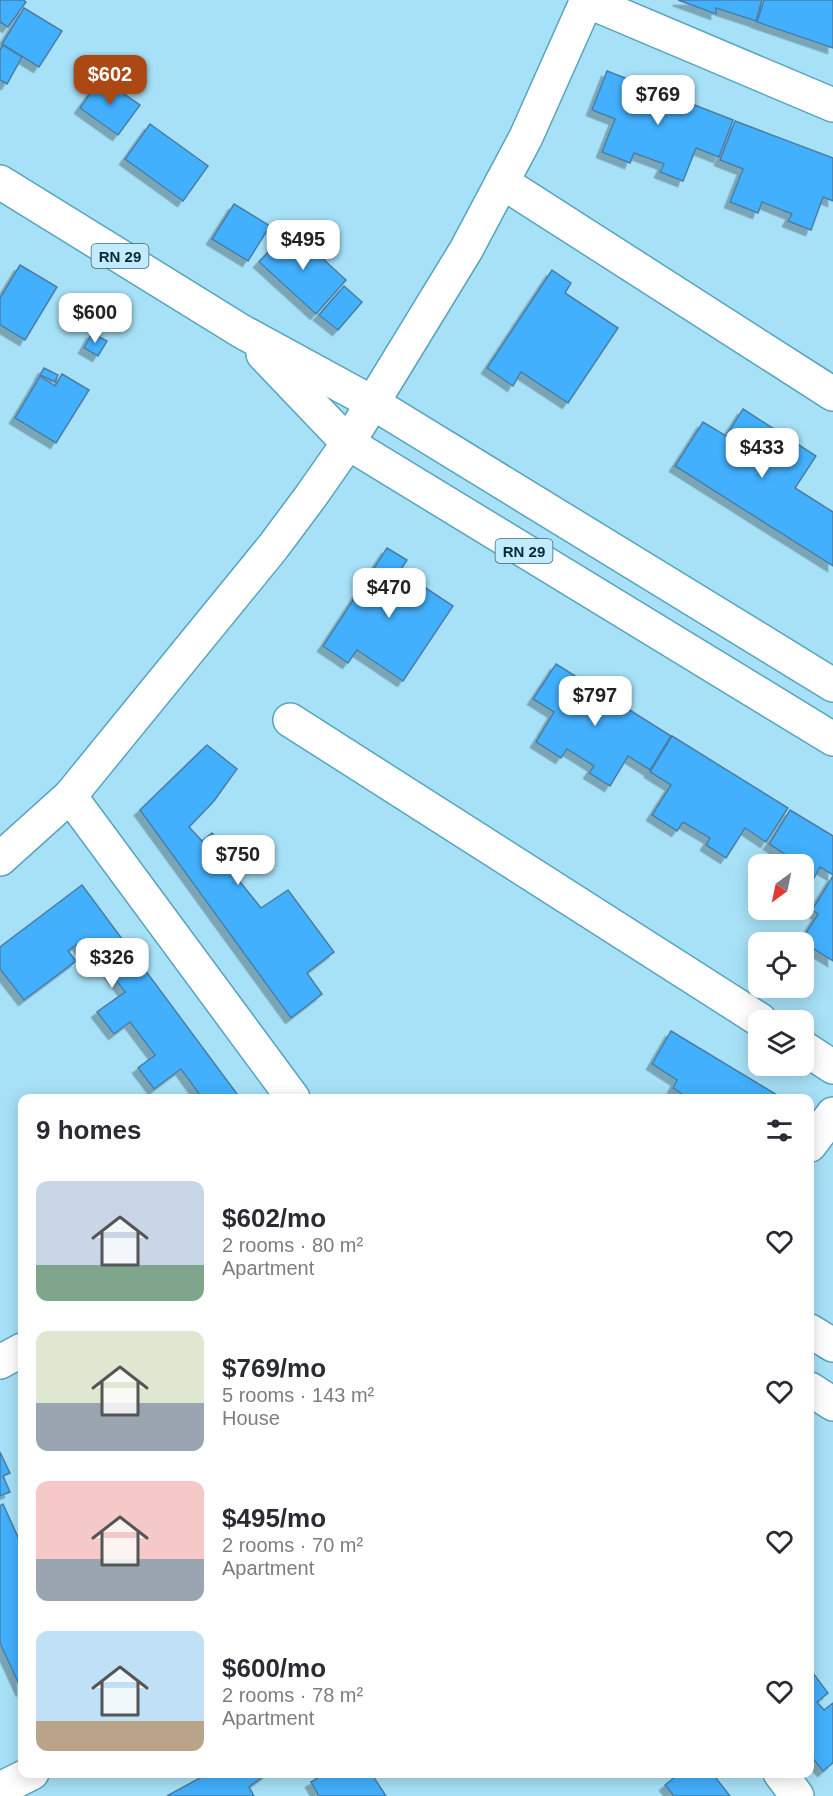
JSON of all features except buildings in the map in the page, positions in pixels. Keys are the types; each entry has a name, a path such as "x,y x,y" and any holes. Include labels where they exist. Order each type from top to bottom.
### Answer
{"street":[{"path":"0,859 70,796 273,547 348,443 466,250 526,137 587,0 833,105"},
{"name":"RN 29","path":"0,182 241,331 373,403 833,685"},
{"path":"502,182 833,394"},
{"name":"RN 29","path":"241,331 348,443 833,739"},
{"path":"290,720 748,1012"},
{"path":"70,796 289,1094"},
{"path":"814,1055 833,1067"},
{"path":"814,1140 833,1114"},
{"path":"814,1334 833,1346"},
{"path":"0,1362 18,1352"},
{"path":"814,1392 833,1404"},
{"path":"0,1789 22,1778"},
{"path":"784,1778 797,1796"}]}
